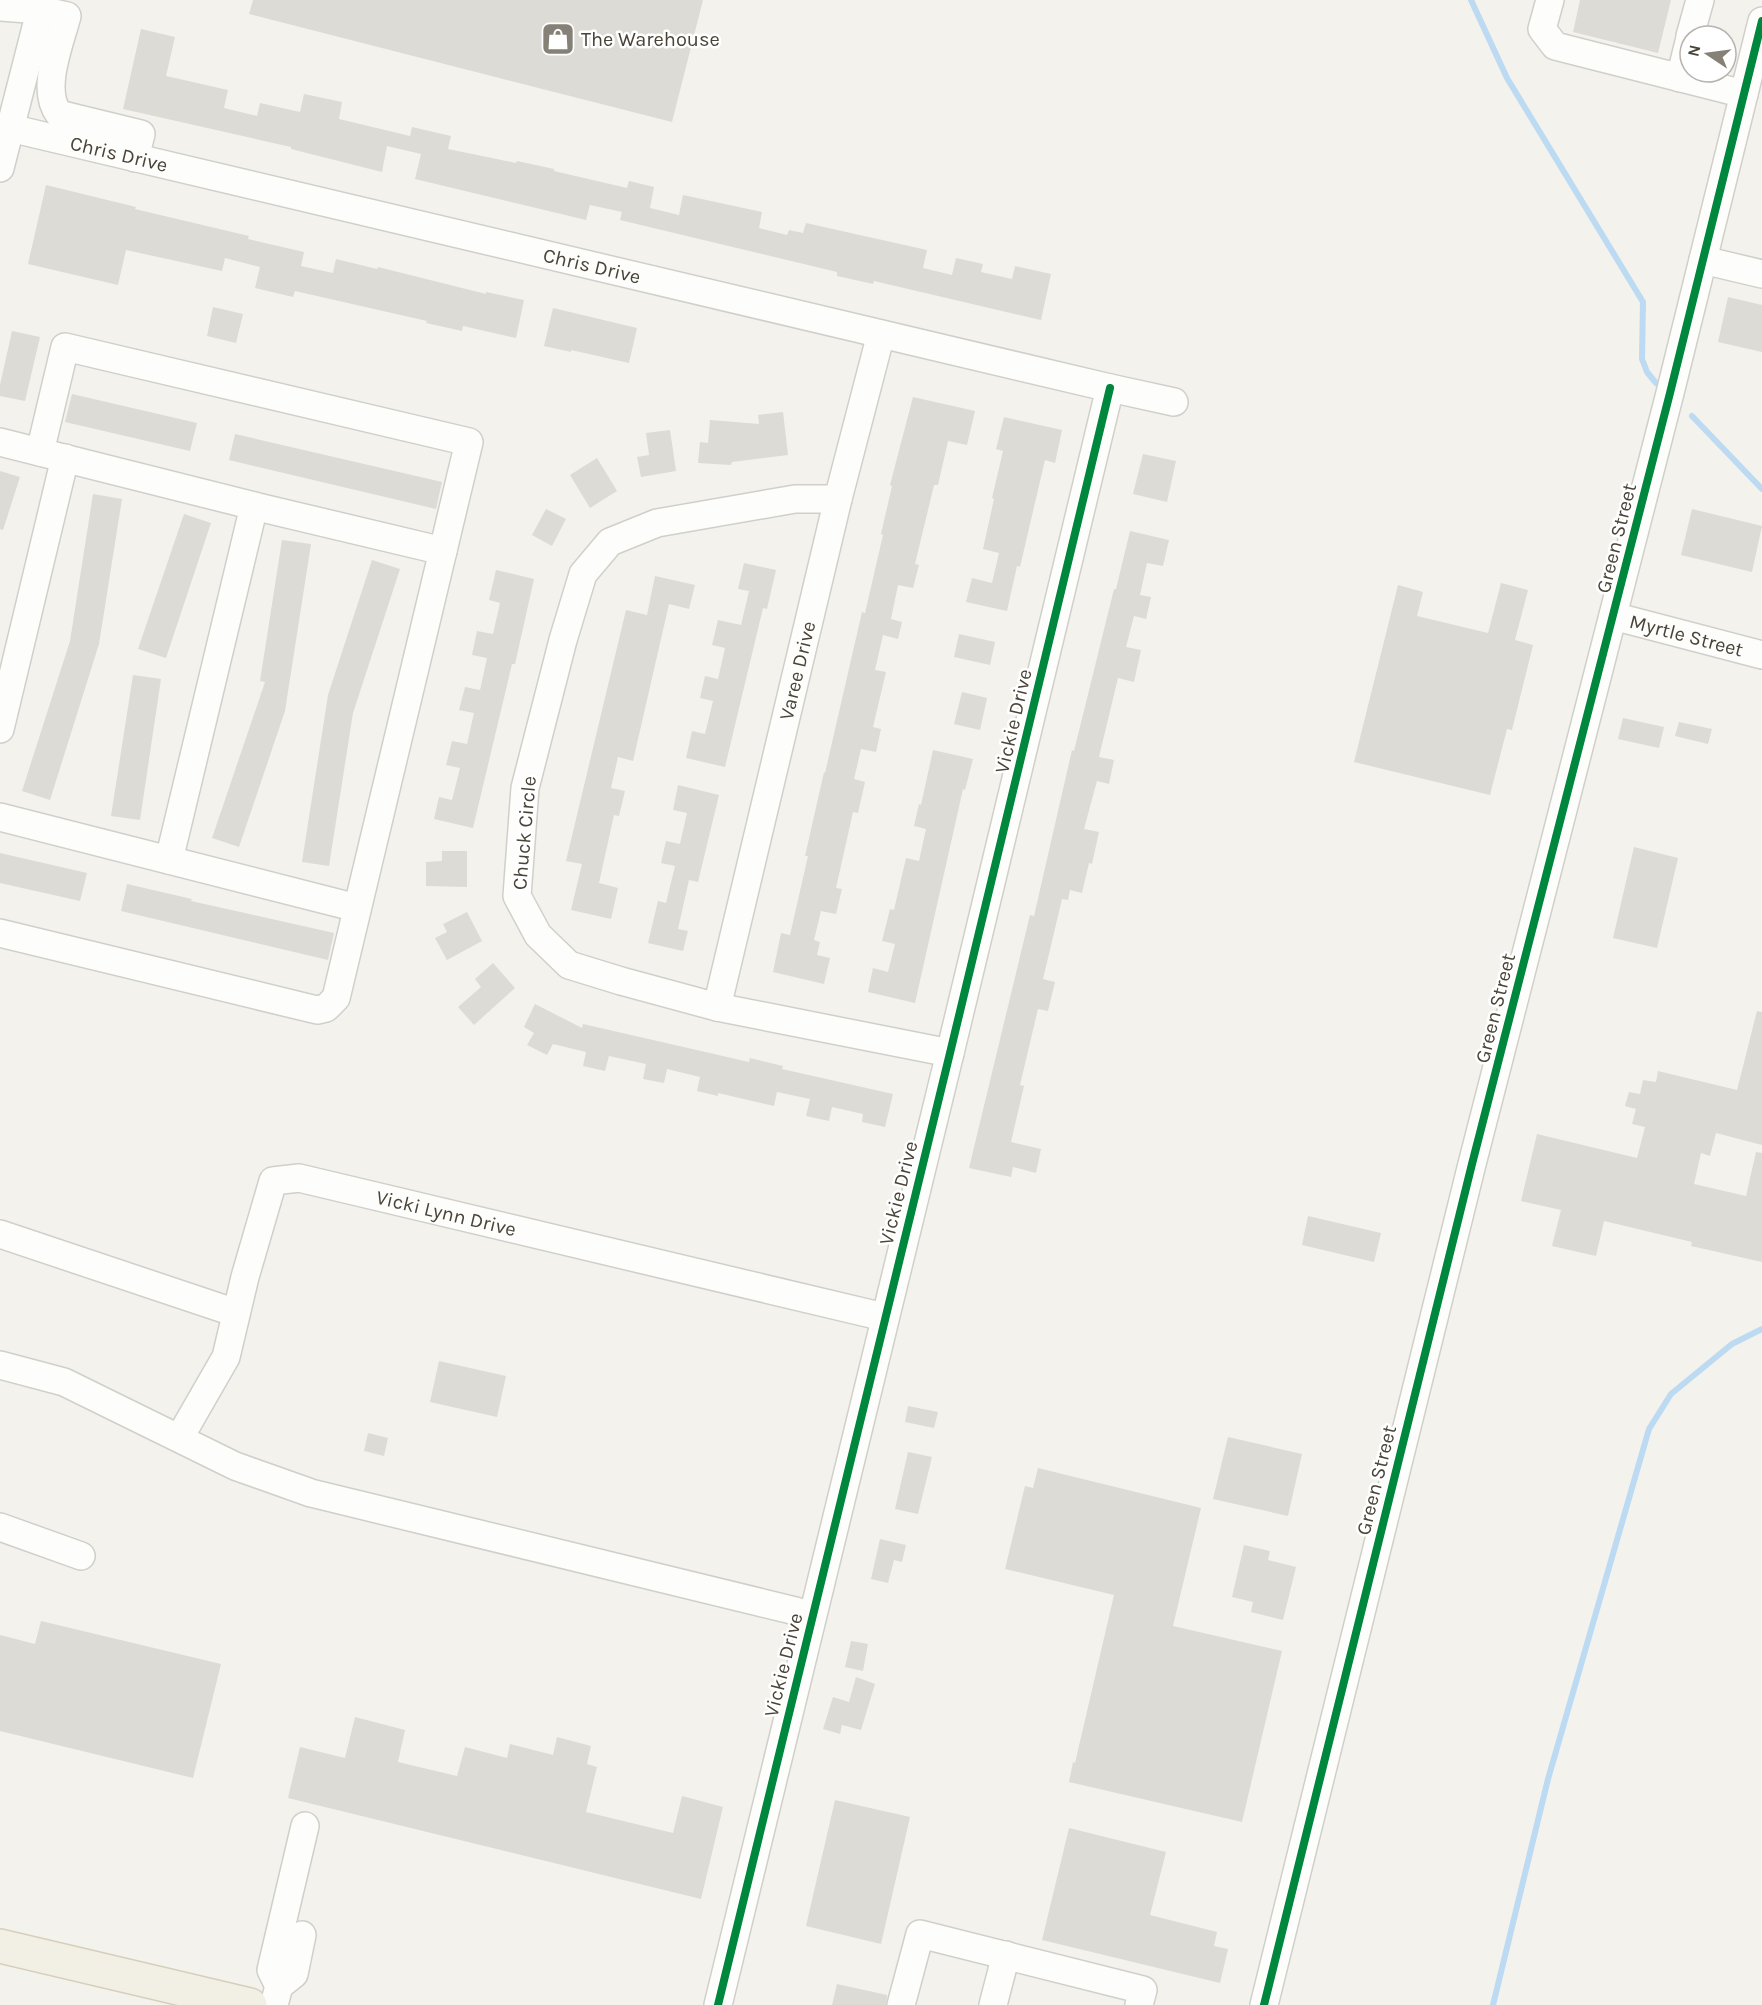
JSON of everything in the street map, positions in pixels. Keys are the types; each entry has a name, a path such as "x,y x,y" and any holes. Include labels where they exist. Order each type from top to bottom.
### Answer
{"main road":[{"path":"0,1946 250,2005"}],"street":[{"path":"1550,0 1542,29 1555,46 1678,77"},
{"path":"1694,24 1700,0"},
{"path":"0,7 42,5 67,16 51,78 50,96 56,126"},
{"path":"0,168 42,5"},
{"name":"Green Street","path":"1263,2005 1472,1164 1762,22"},
{"path":"25,72 51,78"},
{"path":"1704,84 1744,94"},
{"name":"Chris Drive","path":"10,128 56,126 135,158 1174,402"},
{"path":"1703,260 1762,274"},
{"name":"Varee Drive","path":"717,1007 838,499 881,334"},
{"path":"0,729 53,455 65,347 469,442 336,998 326,1008 317,1010 0,933"},
{"name":"Vickie Drive","path":"718,2005 1110,388"},
{"path":"0,442 443,551"},
{"name":"Chuck Circle","path":"838,499 795,499 657,523 610,542 583,574 563,639 525,788 517,896 538,935 569,964 621,981 717,1007 950,1053"},
{"path":"169,860 254,506"},
{"name":"Myrtle Street","path":"1613,616 1762,655"},
{"path":"0,817 357,908"},
{"name":"Vicki Lynn Drive","path":"180,1437 225,1357 273,1182 299,1178 885,1317"},
{"path":"0,1234 236,1313"},
{"path":"0,1365 64,1382 235,1466 311,1493 812,1615"},
{"path":"0,1527 81,1556"},
{"path":"277,1996 271,1970 290,1938 305,1826"},
{"path":"901,2005 920,1934 1143,1990 1139,2005"},
{"path":"993,2005 1006,1955"}],"building":[{"path":"253,0 703,0 672,122 249,14"},
{"path":"1580,0 1671,0 1658,53 1573,32"},
{"path":"141,29 175,37 166,76 228,90 224,108 257,116 260,103 300,112 304,94 342,102 339,119 410,136 412,127 451,136 448,149 554,169 554,171 627,188 629,181 654,187 650,208 679,215 683,195 762,212 759,228 787,235 789,230 803,233 806,223 927,250 923,268 952,275 956,258 983,264 981,272 1012,279 1015,266 1051,274 1041,320 874,281 873,284 837,276 837,272 620,220 622,212 590,205 586,220 415,179 421,154 387,146 382,172 291,149 291,147 123,109"},
{"path":"46,185 304,252 301,266 333,273 336,259 486,294 486,292 524,300 516,338 463,326 462,331 295,291 293,297 255,288 260,267 225,258 222,271 126,250 118,285 28,264"},
{"path":"1728,297 1762,305 1762,352 1718,342"},
{"path":"213,307 243,314 236,343 207,336"},
{"path":"553,308 637,328 629,363 544,346"},
{"path":"12,331 40,337 25,401 0,396 0,385"},
{"path":"72,394 197,423 190,451 65,422"},
{"path":"913,397 975,411 967,445 948,441 938,485 934,485 915,564 919,565 913,588 898,585 891,619 902,622 898,639 883,635 875,670 886,672 873,727 881,729 876,752 861,749 854,779 865,782 858,813 853,812 836,888 842,889 836,914 821,911 814,940 820,942 817,955 830,958 824,984 773,972 781,933 790,935 824,772 862,612 865,613 883,535 881,534 892,486 890,485"},
{"path":"783,412 788,455 732,462 731,465 698,463 700,442 708,443 710,420 759,424 758,415"},
{"path":"1004,417 1062,430 1055,463 1045,460 1020,567 1017,566 1007,611 966,602 972,578 992,583 999,553 983,549 1003,451 996,449"},
{"path":"670,430 676,471 641,477 637,457 649,455 646,433"},
{"path":"235,434 442,482 436,509 229,460"},
{"path":"1143,454 1176,461 1167,502 1133,494"},
{"path":"597,458 617,491 590,508 570,475"},
{"path":"0,471 20,477 3,530 0,529"},
{"path":"93,494 122,499 99,644 50,800 22,791 70,641"},
{"path":"546,509 566,519 552,546 532,535"},
{"path":"1692,509 1762,526 1752,572 1681,555"},
{"path":"184,514 211,523 166,658 138,649"},
{"path":"1130,531 1169,540 1163,566 1147,563 1140,595 1151,597 1146,619 1134,616 1126,647 1141,650 1134,682 1118,678 1099,757 1114,760 1109,784 1097,781 1084,829 1099,832 1092,864 1089,863 1082,893 1070,890 1068,900 1062,899 1043,979 1055,982 1048,1011 1038,1009 1020,1085 1024,1086 1011,1142 1041,1149 1036,1173 1013,1167 1011,1177 969,1168 1030,915 1034,916 1072,750 1074,751"},
{"path":"282,540 311,544 285,711 239,847 212,838 265,682 260,681"},
{"path":"372,560 400,569 353,713 329,866 302,862 328,695"},
{"path":"744,563 776,570 767,609 763,608 725,767 686,758 692,731 705,734 713,701 700,698 705,676 718,679 725,648 712,645 718,620 741,625 749,591 738,589"},
{"path":"496,570 534,579 473,828 434,819 439,797 452,800 460,768 446,765 452,741 467,744 474,713 459,710 465,687 480,690 487,658 472,655 477,631 493,634 500,603 489,600"},
{"path":"655,576 695,585 689,609 669,604 633,761 618,757 611,788 625,791 619,816 614,815 599,883 618,888 611,919 571,910 582,864 566,861 626,610 647,615"},
{"path":"1501,583 1528,590 1515,640 1533,645 1512,730 1507,729 1490,795 1354,762 1398,585 1423,592 1417,616 1488,633"},
{"path":"959,634 995,642 990,665 954,657"},
{"path":"133,675 161,679 140,820 111,816"},
{"path":"962,692 987,698 980,730 954,724"},
{"path":"1623,718 1664,727 1659,748 1618,739"},
{"path":"1679,722 1712,729 1708,744 1675,736"},
{"path":"933,750 973,759 965,790 963,789 915,1003 868,992 873,968 888,972 895,944 882,941 890,909 894,910 906,858 919,861 926,829 914,826"},
{"path":"678,785 719,795 698,882 689,880 678,929 688,931 683,951 648,943 658,901 666,903 675,866 661,863 666,841 680,844 687,813 673,810"},
{"path":"1634,847 1678,858 1657,948 1613,938"},
{"path":"442,851 467,851 467,887 426,886 426,862 442,861"},
{"path":"0,853 87,873 80,901 0,883"},
{"path":"127,884 192,899 191,901 334,933 328,960 121,911"},
{"path":"467,912 482,941 447,960 435,938 447,932 443,924"},
{"path":"493,963 515,988 474,1025 458,1007 481,987 475,979"},
{"path":"535,1004 582,1028 583,1024 749,1062 750,1058 783,1066 782,1069 893,1094 885,1127 862,1122 863,1114 832,1107 829,1121 806,1116 810,1099 777,1092 774,1106 718,1093 718,1096 697,1091 700,1077 667,1069 664,1083 643,1079 646,1064 609,1056 605,1071 583,1066 586,1052 553,1044 547,1055 527,1045 534,1033 524,1027"},
{"path":"1757,1011 1762,1012 1762,1145 1716,1133 1710,1156 1701,1153 1694,1184 1746,1196 1756,1152 1762,1153 1762,1262 1691,1246 1692,1242 1604,1221 1596,1256 1552,1246 1561,1210 1521,1201 1537,1134 1637,1158 1645,1127 1632,1124 1636,1109 1625,1106 1629,1092 1640,1094 1643,1080 1656,1082 1658,1071 1737,1090"},
{"path":"1308,1216 1381,1233 1374,1262 1302,1245"},
{"path":"439,1361 506,1376 497,1417 430,1402"},
{"path":"908,1406 938,1412 934,1428 905,1422"},
{"path":"368,1433 388,1438 384,1456 364,1451"},
{"path":"1228,1437 1302,1454 1288,1516 1213,1499"},
{"path":"908,1452 932,1457 918,1514 895,1509"},
{"path":"1038,1468 1201,1508 1173,1626 1282,1651 1242,1822 1069,1782 1114,1595 1005,1569 1025,1486 1033,1488"},
{"path":"880,1539 906,1545 902,1562 894,1560 888,1583 871,1579"},
{"path":"1244,1545 1270,1551 1268,1560 1296,1567 1283,1620 1251,1612 1253,1602 1232,1597"},
{"path":"41,1621 221,1664 193,1778 0,1731 0,1635 35,1644"},
{"path":"851,1641 868,1644 863,1671 845,1667"},
{"path":"856,1677 875,1684 861,1730 842,1725 840,1734 823,1729 833,1697 849,1702"},
{"path":"355,1717 405,1730 398,1762 457,1776 465,1747 507,1758 510,1744 553,1755 557,1737 591,1746 587,1764 597,1767 586,1812 673,1833 682,1796 723,1807 701,1899 288,1798 300,1747 345,1758"},
{"path":"835,1800 910,1817 881,1944 806,1926"},
{"path":"1069,1828 1166,1852 1150,1915 1217,1932 1214,1946 1228,1949 1220,1983 1042,1940"},
{"path":"837,1984 887,1995 886,2005 832,2005"}],"waterway":[{"path":"1471,0 1507,78 1643,302 1642,359 1647,372 1656,383 1665,389"},
{"path":"1692,416 1762,489"},
{"path":"1493,2005 1548,1779 1649,1429 1671,1394 1732,1344 1762,1329"}],"cycle path":[{"path":"1264,2005 1472,1164 1670,393 1762,21"},
{"path":"718,2005 1110,388"}],"place":[{"name":"The Warehouse","path":"558,39"}]}
